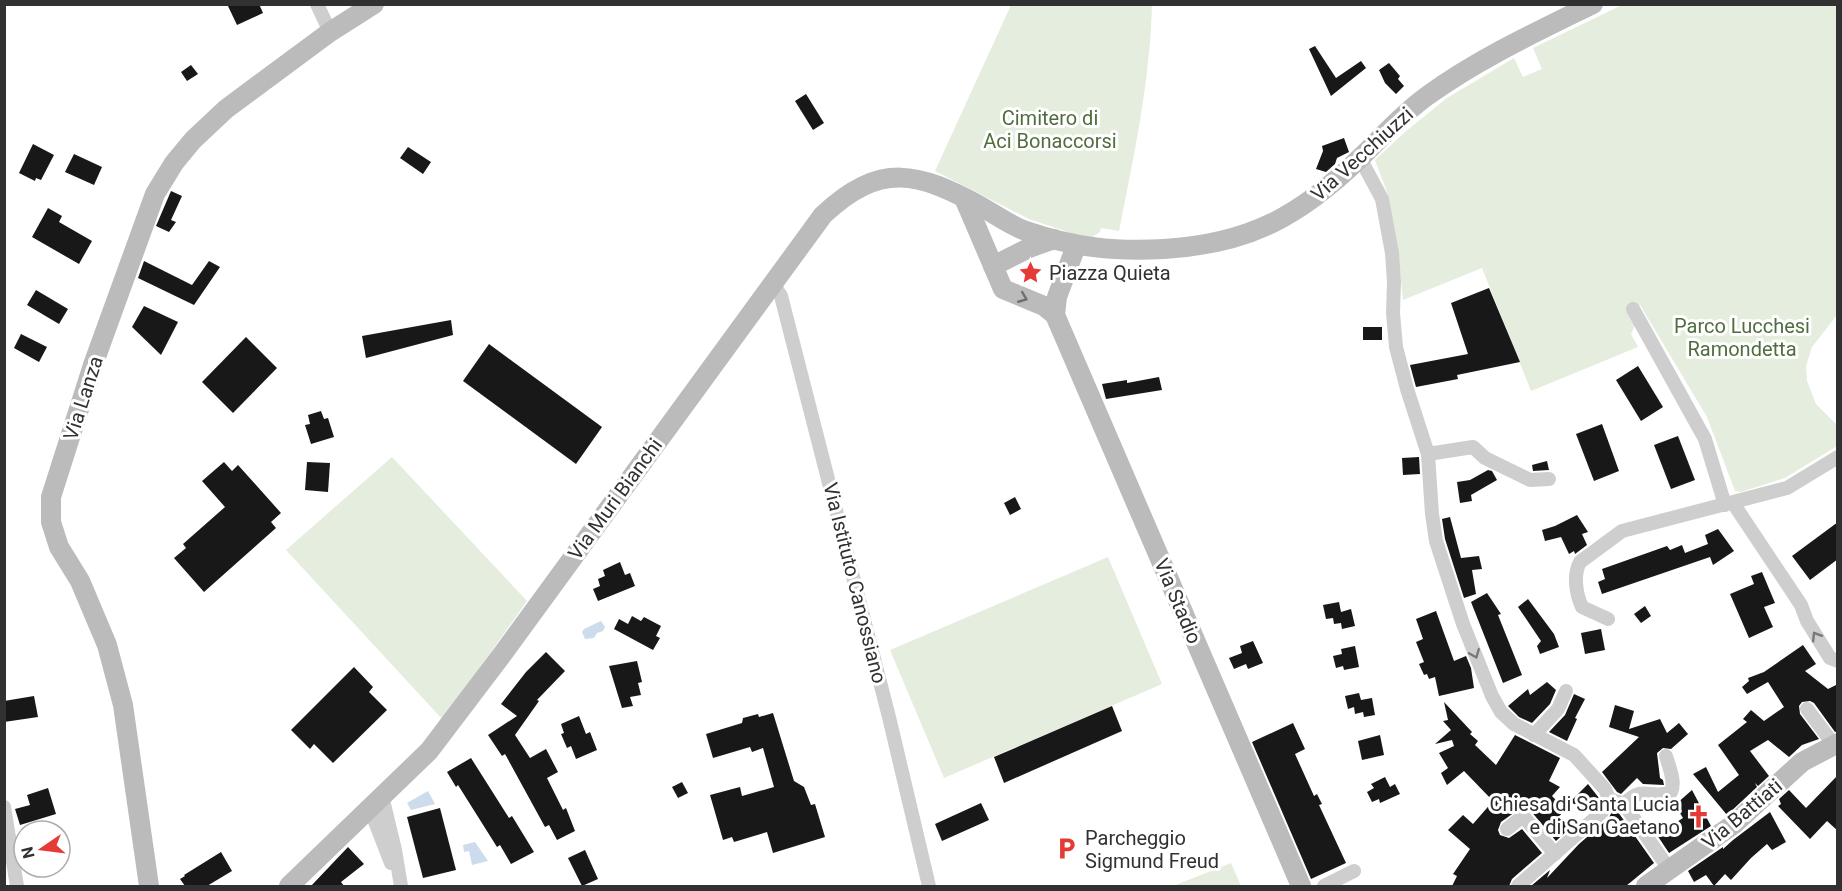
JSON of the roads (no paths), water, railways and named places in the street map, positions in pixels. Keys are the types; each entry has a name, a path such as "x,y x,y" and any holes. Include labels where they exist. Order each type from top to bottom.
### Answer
{"main road":[{"name":"Via Lanza","path":"149,886 123,705 116,675 107,645 80,581 59,547 51,522 51,497 93,365 155,194 174,163 193,140 226,110 330,32 374,4"},
{"name":"Via Vecchiuzzi","path":"1053,239 1076,246 1162,249 1197,246 1230,239 1270,225 1302,208 1360,159 1417,104 1464,71 1512,44 1593,4"},
{"name":"Via Muri Bianchi","path":"289,886 429,751 823,215 847,195 868,183 882,178 899,177 946,189 1023,230 1053,239"},
{"path":"964,198 1003,289 1044,306 1055,315"},
{"path":"993,266 1053,239"},
{"path":"1055,315 1057,297 1076,246"},
{"name":"Via Stadio","path":"1055,315 1301,886"},
{"name":"Via Battiati","path":"1646,886 1667,877 1734,824 1802,762 1836,746"}],"street":[{"path":"317,4 330,32"},
{"path":"1360,159 1382,199 1395,282 1393,313 1396,347 1428,454 1435,532 1463,624 1492,696 1501,712 1514,724 1574,755 1605,789 1609,798 1624,804 1667,877"},
{"name":"Via Istituto Canossiano","path":"772,282 781,296 889,717 929,886"},
{"path":"1633,309 1705,439 1729,504 1801,605 1807,621 1830,658 1838,661"},
{"path":"1428,454 1473,447 1485,458 1530,480 1549,479"},
{"path":"1608,619 1582,607 1578,598 1576,570 1580,562 1622,531 1787,488 1838,457"},
{"path":"1534,735 1558,709 1566,692"},
{"path":"1807,709 1836,746"},
{"path":"1624,804 1634,794 1646,792 1660,795 1671,792 1673,788 1666,756"},
{"path":"1518,886 1602,812 1609,798"},
{"path":"376,803 401,886"},
{"path":"4,807 17,886"},
{"path":"1507,829 1523,816 1555,854"},
{"path":"1323,886 1354,871"}],"water":[{"path":"601,621 605,627 603,631 597,633 594,638 585,639 582,632 584,629"},
{"path":"428,791 435,804 411,810 407,803"},
{"path":"475,842 488,861 472,865 469,851 464,852 463,845"}],"place":[{"name":"Piazza Quieta","path":"1031,273"},
{"name":"Chiesa di Santa Lucia e di San Gaetano","path":"1698,816"},
{"name":"Parcheggio Sigmund Freud","path":"1067,849"}],"park label":[{"name":"Cimitero di Aci Bonaccorsi","path":"1050,130"},
{"name":"Parco Lucchesi Ramondetta","path":"1742,338"}]}
